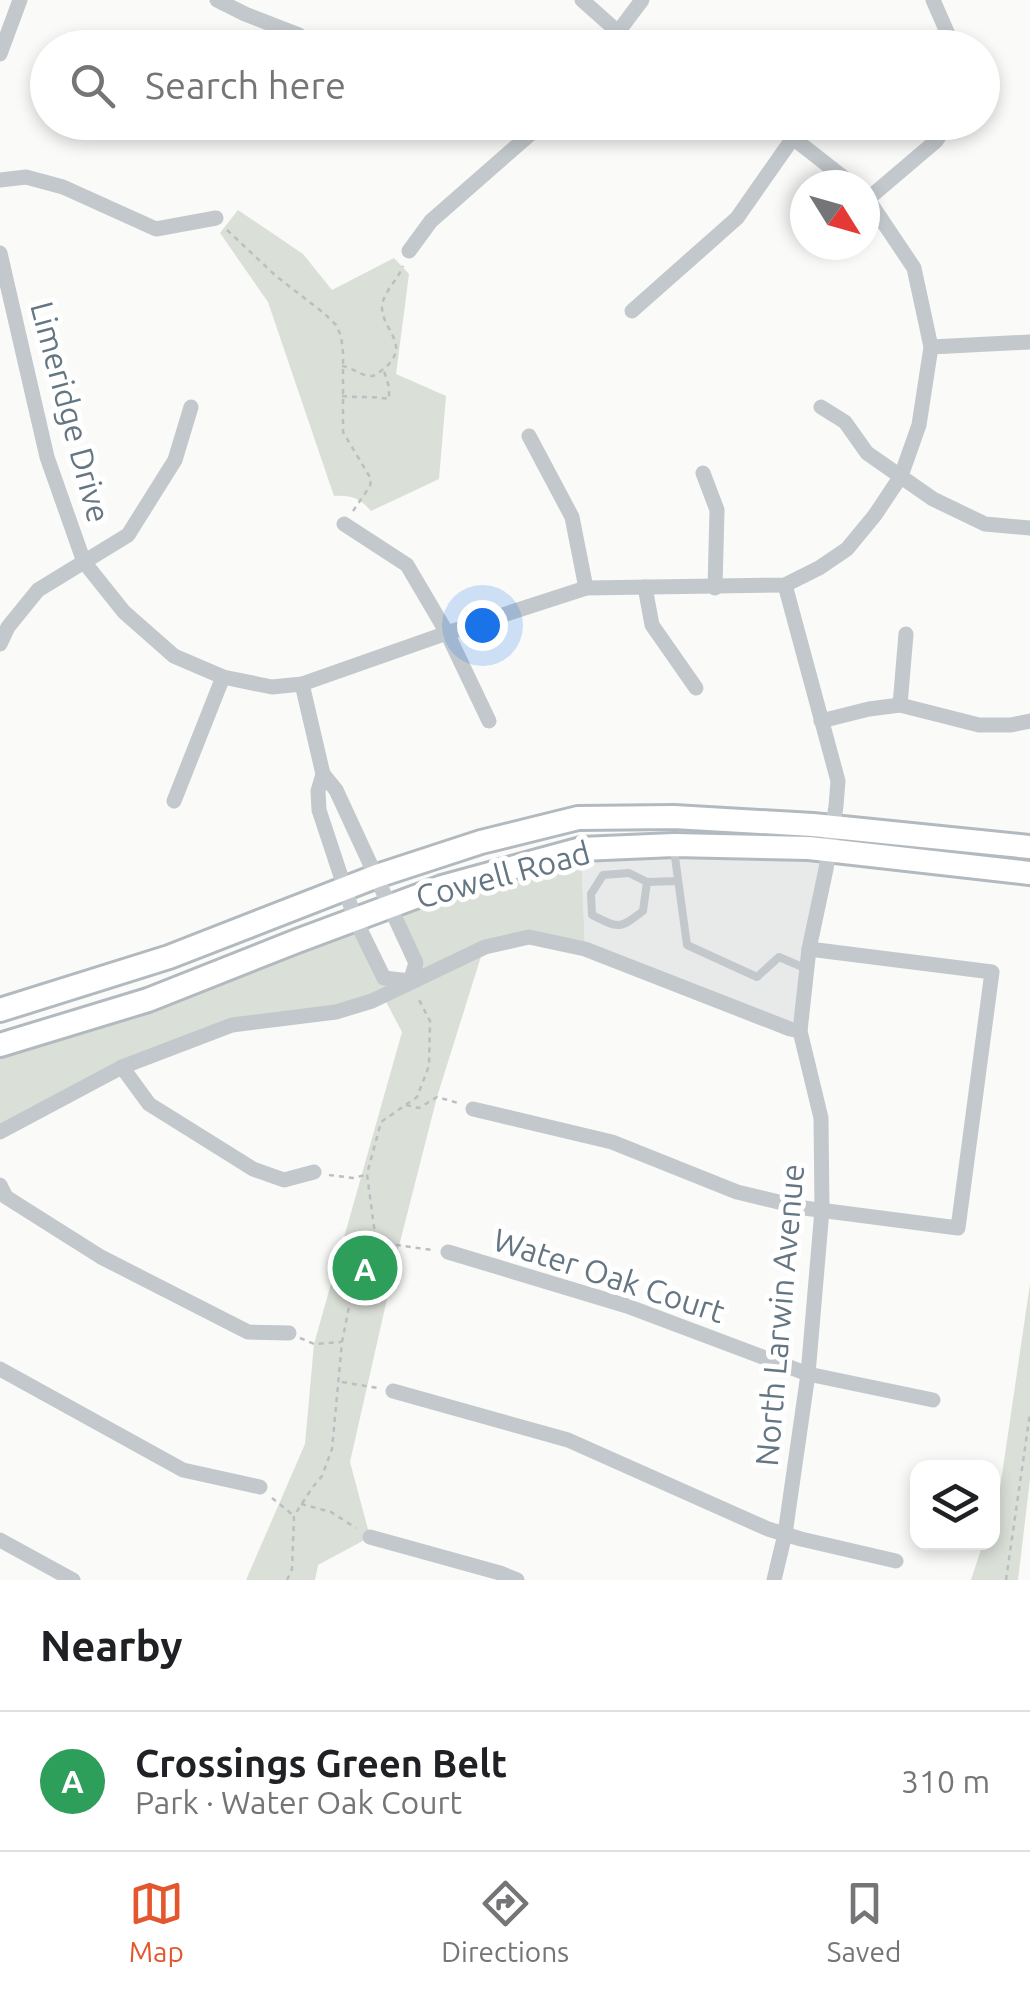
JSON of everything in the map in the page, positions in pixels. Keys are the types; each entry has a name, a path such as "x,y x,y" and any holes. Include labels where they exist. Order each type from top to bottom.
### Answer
{"street":[{"path":"0,54 20,0"},
{"path":"217,0 286,30"},
{"path":"582,0 616,30"},
{"path":"620,30 642,0"},
{"path":"933,0 946,30"},
{"path":"408,251 431,222 524,140"},
{"path":"632,311 737,218 792,140"},
{"path":"796,140 834,170"},
{"path":"880,186 937,140"},
{"path":"0,180 26,177 63,187 156,229 216,218"},
{"name":"Limeridge Drive","path":"0,252 47,457 84,562 124,612 174,656 223,677 272,686 302,684 586,588 785,585 848,548 901,476 919,425 930,347 914,268 880,216"},
{"path":"930,347 1030,342"},
{"path":"0,644 38,590 128,535 175,460 191,407"},
{"path":"821,408 845,422 867,453 933,499 985,524 1030,528"},
{"path":"529,436 572,517 586,588"},
{"path":"703,473 717,510 715,588"},
{"path":"344,524 407,565 447,632 490,721"},
{"name":"North Larwin Avenue","path":"774,1580 785,1534 808,1374 822,1210 822,1118 800,1030 809,950 838,782 785,585"},
{"path":"645,587 652,625 696,688"},
{"path":"900,705 906,634"},
{"path":"174,801 223,677"},
{"path":"302,684 323,774 336,790 416,963 410,982"},
{"path":"821,721 868,708 900,705 979,725 1030,721"},
{"path":"323,774 318,791 319,810 355,919 384,978 410,982"},
{"name":"Cowell Road","path":"0,1010 169,956 377,876 481,842 578,818 674,817 831,838 1030,873"},
{"name":"Cowell Road","path":"0,1046 148,1000 442,887 581,849 831,838 1030,847"},
{"path":"0,1132 122,1066 232,1024 336,1012 372,1002 484,947 530,937 585,949 800,1030"},
{"path":"474,1108 612,1142 736,1192 804,1208 958,1228 992,972 809,950"},
{"path":"122,1066 149,1104 254,1168 284,1180 314,1172"},
{"path":"0,1185 6,1196 101,1257 248,1332 289,1333"},
{"name":"Water Oak Court","path":"448,1252 627,1306 808,1374 933,1400"},
{"path":"0,1369 183,1470 260,1487"},
{"path":"393,1391 568,1440 768,1529 896,1561"},
{"path":"370,1537 517,1580"},
{"path":"0,1540 73,1580"}],"lane":[{"path":"674,845 687,945 757,977 778,957 807,969"},
{"path":"647,882 644,911 624,926 612,926 592,915 591,894 603,874 629,873 647,882 678,881"}],"path":[{"path":"216,218 276,276 325,314 341,336 343,432 371,478 370,486 344,524"},
{"path":"342,366 372,376 392,360 396,345 382,302 399,276 408,251"},
{"path":"342,396 389,399 383,370"},
{"path":"287,1580 292,1569 294,1516 322,1476 332,1449 342,1342 350,1302 373,1258 376,1242 366,1174 381,1122 417,1097 429,1066 430,1021 410,982"},
{"path":"406,1105 420,1108 437,1096 474,1108"},
{"path":"314,1172 353,1178 366,1174"},
{"path":"376,1242 448,1252"},
{"path":"289,1333 314,1344 342,1342"},
{"path":"340,1382 393,1391"},
{"path":"1006,1580 1030,1413"},
{"path":"260,1487 294,1516"},
{"path":"301,1504 332,1512 370,1537"}],"shaded area":[{"path":"238,210 303,254 332,290 394,258 409,274 396,374 446,396 439,479 371,511 355,498 334,496 268,302 220,233"},
{"path":"581,849 829,850 800,1031 585,949"},
{"path":"581,849 585,949 529,937 484,947 437,1097 350,1462 370,1537 318,1565 315,1580 246,1580 305,1444 314,1344 402,1032 383,996 232,1025 0,1132 0,1045 355,919 384,978 410,981 416,963 391,905"},
{"path":"1030,1284 1030,1479 1018,1580 971,1580 981,1550 1000,1550 1000,1488"}],"place":[{"name":"Crossings Green Belt","path":"365,1268"}]}
